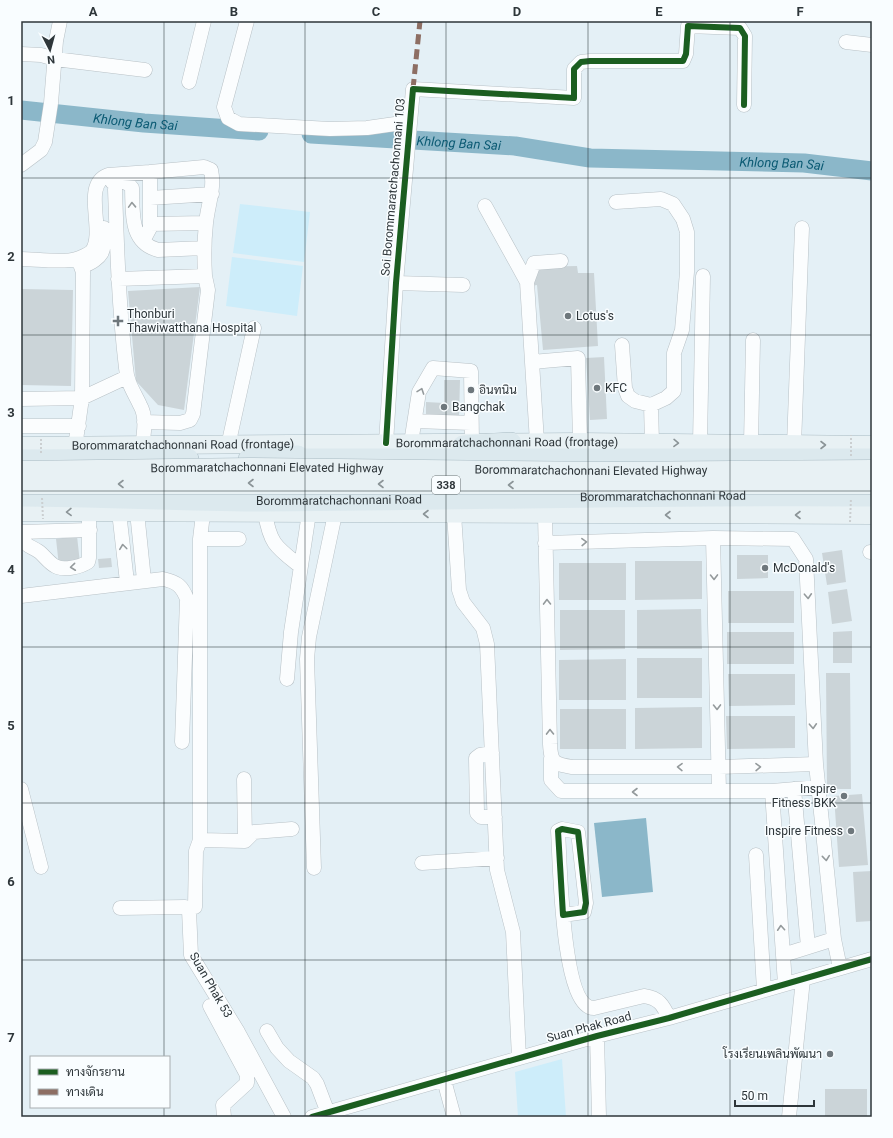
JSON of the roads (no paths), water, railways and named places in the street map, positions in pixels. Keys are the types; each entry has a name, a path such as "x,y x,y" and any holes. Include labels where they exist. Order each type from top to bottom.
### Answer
{"highway":[{"path":"249,459 511,443"},
{"name":"338","path":"21,460 872,459"},
{"name":"Borommaratchachonnani Road","path":"21,496 107,496 262,507 612,496 872,496"},
{"path":"136,512 262,507"}],"main road":[{"name":"Borommaratchachonnani Road (frontage)","path":"21,446 142,447 537,442 872,445"},
{"name":"Borommaratchachonnani Elevated Highway","path":"21,470 249,468 606,471 872,469"},
{"name":"Borommaratchachonnani Elevated Highway","path":"21,485 240,483 605,486 872,485"},
{"name":"338","path":"21,512 89,511 203,514 262,507 309,513 335,514 872,515"}],"street":[{"path":"21,165 41,150 45,142 60,21"},
{"path":"189,82 204,21"},
{"path":"247,21 224,107 228,118 239,124 330,129 409,125"},
{"name":"Soi Borommaratchachonnani 103","path":"386,444 396,283 413,89 574,98 574,69 581,62 683,61 686,54 688,26 695,25 740,28 745,36 744,105"},
{"path":"846,42 872,45"},
{"path":"21,54 41,55 55,59 145,70"},
{"path":"75,447 82,398 78,264 91,252 94,245 95,186 97,182 108,175 204,168 211,170 213,177 212,194 206,222 204,248 205,276 208,290 194,414 190,420 180,423 144,422"},
{"path":"143,240 150,228 150,172"},
{"path":"21,259 78,264 98,260 102,255 104,248 104,184 107,182 121,181 129,184 132,188 134,230 151,248 158,250 204,248"},
{"path":"115,189 118,279 127,377 129,386 140,404 144,422 142,447"},
{"path":"150,198 212,194"},
{"path":"616,202 661,199 673,204 683,219 687,232 687,272 682,330 674,353 674,391 666,398 651,405 635,401 628,396 625,388 622,346"},
{"path":"485,206 527,282"},
{"path":"150,224 206,222"},
{"path":"794,445 802,228"},
{"path":"537,442 527,282 534,263 561,261"},
{"path":"118,279 205,276"},
{"path":"700,444 703,276"},
{"path":"396,283 463,285"},
{"path":"228,446 254,328"},
{"path":"751,444 753,340"},
{"path":"532,362 578,358 580,442"},
{"path":"411,443 419,392 432,368 471,371 472,443"},
{"path":"21,399 82,398 127,377"},
{"path":"651,405 652,443"},
{"path":"415,422 471,424"},
{"path":"21,426 79,426"},
{"path":"262,507 272,542 300,566"},
{"path":"21,539 25,545 38,551 54,566 60,568 82,566 88,562 90,558 89,511"},
{"path":"136,512 144,580"},
{"path":"127,582 136,512"},
{"path":"287,679 291,632 309,513"},
{"path":"195,907 196,851 200,840 200,539 203,514"},
{"path":"314,868 307,660 310,637 335,514"},
{"path":"454,514 459,590 463,602 483,628 488,644 497,870 513,932 519,1058"},
{"path":"545,515 551,780 561,791 772,791 819,787"},
{"path":"739,515 740,538"},
{"path":"21,532 90,530"},
{"path":"546,543 713,538 793,539 806,559 816,764 834,939 840,968"},
{"path":"713,538 719,791"},
{"path":"200,539 239,539"},
{"path":"21,596 127,582 164,579 174,581 183,589 186,599 182,742"},
{"path":"551,758 557,765 572,767 719,768 816,764"},
{"path":"244,779 245,841"},
{"path":"21,789 27,836 41,867"},
{"path":"794,789 808,947"},
{"path":"772,791 785,984"},
{"path":"200,840 245,841 254,832 292,829"},
{"path":"563,915 584,912 586,903 578,832 562,829 558,831 563,915 565,944 572,976 584,1005 588,1008 594,1008 644,996 656,999 662,1005 668,1018"},
{"path":"756,855 764,990"},
{"path":"422,863 497,858"},
{"name":"Suan Phak 53","path":"120,908 185,907 189,910 191,955 238,1032 284,1117"},
{"path":"783,955 834,939"},
{"name":"Suan Phak Road","path":"312,1117 597,1036 668,1018 872,959"},
{"path":"789,1117 803,979"},
{"path":"210,1006 247,1075 247,1082 223,1105 224,1117"},
{"path":"266,1031 276,1048 289,1061 313,1078 317,1084 328,1113"},
{"path":"597,1036 599,1117"},
{"path":"444,1080 454,1117"}],"waterway":[{"name":"Khlong Ban Sai","path":"21,110 144,123 259,131"},
{"name":"Khlong Ban Sai","path":"311,134 515,146 590,158 804,163 872,171"}],"place":[{"name":"Lotus's","path":"568,316"},
{"name":"Thonburi Thawiwatthana Hospital","path":"118,321"},
{"name":"KFC","path":"597,388"},
{"name":"อินทนิน","path":"471,390"},
{"name":"Bangchak","path":"444,407"},
{"name":"McDonald's","path":"765,568"},
{"name":"Inspire Fitness BKK","path":"844,796"},
{"name":"Inspire Fitness","path":"851,831"},
{"name":"โรงเรียนเพลินพัฒนา","path":"830,1054"}]}
